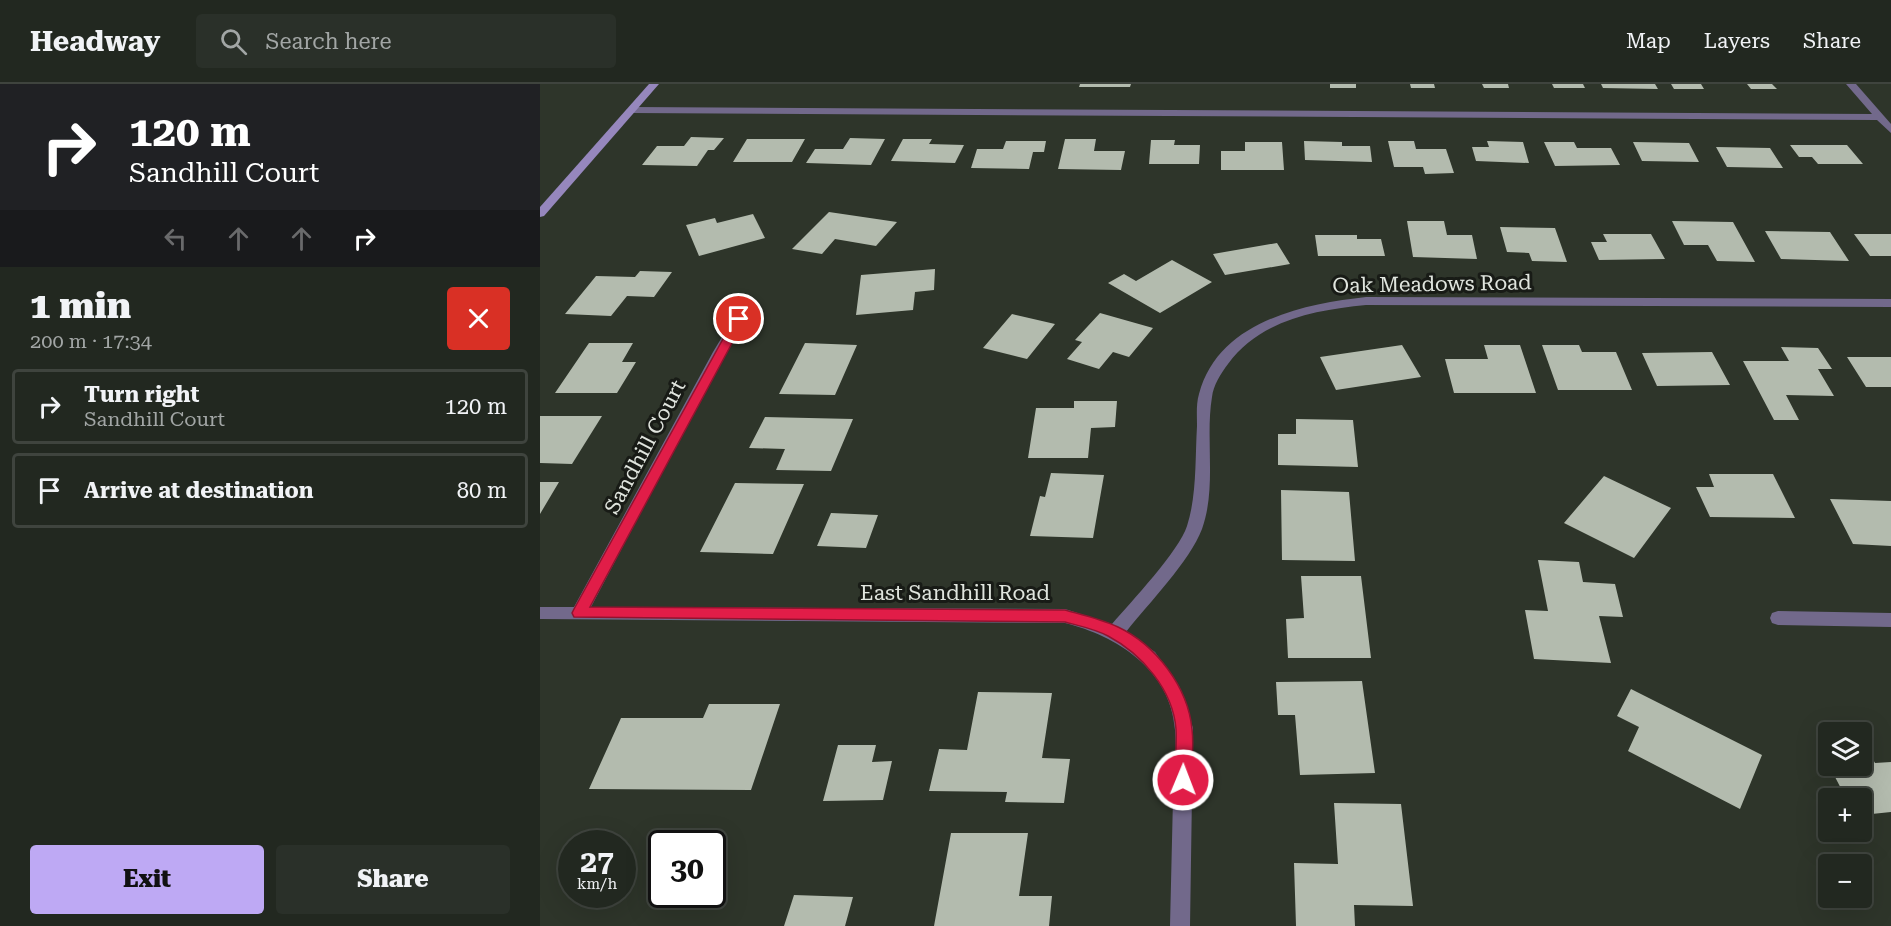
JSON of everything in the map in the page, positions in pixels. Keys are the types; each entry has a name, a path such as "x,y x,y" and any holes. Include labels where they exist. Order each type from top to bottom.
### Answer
{"main road":[{"path":"540,214 654,84"}],"street":[{"path":"1851,84 1891,130"},
{"path":"632,110 1880,117"},
{"name":"Oak Meadows Road","path":"1115,633 1178,555 1194,529 1200,501 1205,395 1210,381 1224,358 1241,341 1289,314 1334,303 1366,301 1891,303"},
{"name":"Sandhill Court","path":"579,613 714,362 749,302"},
{"name":"East Sandhill Road","path":"540,613 1065,616 1095,624 1115,633 1149,657 1155,665 1173,691 1184,728 1180,926"},
{"path":"1778,618 1891,620"}],"building":[{"path":"1080,84 1131,84 1130,87 1079,87"},
{"path":"1330,84 1356,84 1356,88 1330,88"},
{"path":"1410,84 1434,84 1435,88 1411,88"},
{"path":"1482,84 1508,84 1509,88 1484,88"},
{"path":"1552,84 1583,84 1585,88 1554,88"},
{"path":"1601,84 1655,84 1658,89 1603,88"},
{"path":"1671,84 1701,84 1704,89 1674,89"},
{"path":"1747,84 1772,84 1777,89 1751,89"},
{"path":"691,137 724,138 714,150 708,150 697,166 642,165 657,146 684,146"},
{"path":"850,138 885,139 871,165 806,163 815,149 843,149"},
{"path":"747,139 805,139 792,162 733,162"},
{"path":"903,139 932,139 929,144 964,145 955,163 891,161"},
{"path":"1065,139 1096,139 1094,151 1125,151 1121,170 1058,169"},
{"path":"1151,140 1175,140 1174,145 1200,145 1199,164 1149,164"},
{"path":"1006,141 1046,141 1044,152 1033,152 1029,169 971,168 977,149 1003,149"},
{"path":"1304,141 1342,142 1342,146 1370,146 1372,162 1305,160"},
{"path":"1388,141 1414,141 1416,149 1446,149 1454,173 1425,174 1423,167 1394,167"},
{"path":"1487,141 1523,142 1529,163 1476,161 1472,147 1489,147"},
{"path":"1245,142 1282,142 1284,170 1221,170 1221,151 1245,151"},
{"path":"1544,142 1574,142 1577,148 1611,148 1620,165 1555,166"},
{"path":"1633,142 1689,143 1699,162 1642,161"},
{"path":"1790,145 1847,145 1863,164 1818,164 1812,157 1799,157"},
{"path":"1716,147 1770,148 1783,168 1727,167"},
{"path":"829,212 897,222 876,246 835,239 822,254 792,249"},
{"path":"753,214 765,238 699,256 686,225 715,218 717,223"},
{"path":"1407,221 1444,221 1447,235 1472,235 1477,259 1413,257"},
{"path":"1672,221 1733,222 1755,262 1717,261 1708,245 1684,245"},
{"path":"1500,227 1555,228 1567,262 1532,261 1529,253 1507,252"},
{"path":"1765,231 1830,232 1849,261 1781,259"},
{"path":"1603,234 1651,234 1665,259 1599,260 1591,242 1607,242"},
{"path":"1854,234 1891,234 1891,256 1870,256"},
{"path":"1315,235 1357,235 1357,239 1381,239 1385,256 1318,256"},
{"path":"1277,243 1290,264 1225,275 1213,254"},
{"path":"1172,260 1212,282 1160,313 1108,283 1124,274 1136,281"},
{"path":"935,269 934,290 915,292 913,310 856,315 861,275"},
{"path":"640,271 672,272 654,297 627,296 611,316 565,314 596,276 635,277"},
{"path":"1100,313 1153,328 1129,357 1113,352 1099,369 1067,359 1082,342 1075,340"},
{"path":"1012,314 1055,324 1027,359 983,348"},
{"path":"589,343 633,343 622,362 636,362 617,393 555,393"},
{"path":"805,343 857,345 835,395 779,394"},
{"path":"1402,345 1421,377 1336,390 1320,357"},
{"path":"1484,345 1520,345 1536,393 1454,393 1445,359 1488,359"},
{"path":"1542,345 1579,345 1582,352 1616,352 1632,390 1558,390"},
{"path":"1781,347 1818,348 1832,369 1818,369 1834,396 1786,395 1799,420 1774,420 1743,361 1789,361"},
{"path":"1712,352 1730,385 1657,386 1642,353"},
{"path":"1847,357 1891,357 1891,387 1866,387"},
{"path":"1074,401 1117,401 1115,427 1091,428 1088,458 1028,458 1036,408 1074,408"},
{"path":"540,416 602,416 572,464 540,463"},
{"path":"765,417 853,419 831,471 776,470 785,449 749,448"},
{"path":"1296,419 1353,420 1358,467 1278,465 1278,434 1296,434"},
{"path":"1051,473 1104,475 1093,538 1030,536 1040,496 1045,497"},
{"path":"1709,474 1773,474 1795,518 1710,517 1696,487 1714,487"},
{"path":"1604,476 1671,508 1634,558 1564,523"},
{"path":"540,482 559,482 540,514"},
{"path":"735,483 804,484 773,554 700,552"},
{"path":"1281,490 1349,492 1355,561 1282,560"},
{"path":"1830,499 1891,501 1891,546 1853,544"},
{"path":"831,513 878,515 866,548 817,546"},
{"path":"1538,560 1579,562 1583,582 1615,584 1623,617 1599,616 1611,663 1534,659 1525,610 1548,611"},
{"path":"1301,576 1361,576 1371,658 1288,658 1286,619 1304,618"},
{"path":"1362,681 1375,773 1300,775 1295,715 1278,715 1276,682"},
{"path":"1631,689 1762,755 1740,809 1628,751 1639,727 1617,716"},
{"path":"978,692 1052,693 1042,758 1070,759 1064,803 1005,802 1007,792 929,791 939,749 967,750"},
{"path":"709,704 780,704 751,790 589,789 621,718 703,718"},
{"path":"838,745 876,745 872,762 892,761 883,800 823,801"},
{"path":"1872,758 1875,763 1891,762 1891,812 1872,814 1872,788 1841,788 1835,776 1872,776"},
{"path":"1334,803 1401,804 1413,906 1354,905 1355,926 1296,926 1294,863 1338,864"},
{"path":"951,833 1028,833 1019,896 1052,896 1049,926 934,926"},
{"path":"794,895 853,897 845,926 784,926"}],"route":[{"path":"739,319 579,613 1065,616 1095,624 1115,633 1149,657 1173,691 1184,728 1183,780"}]}
